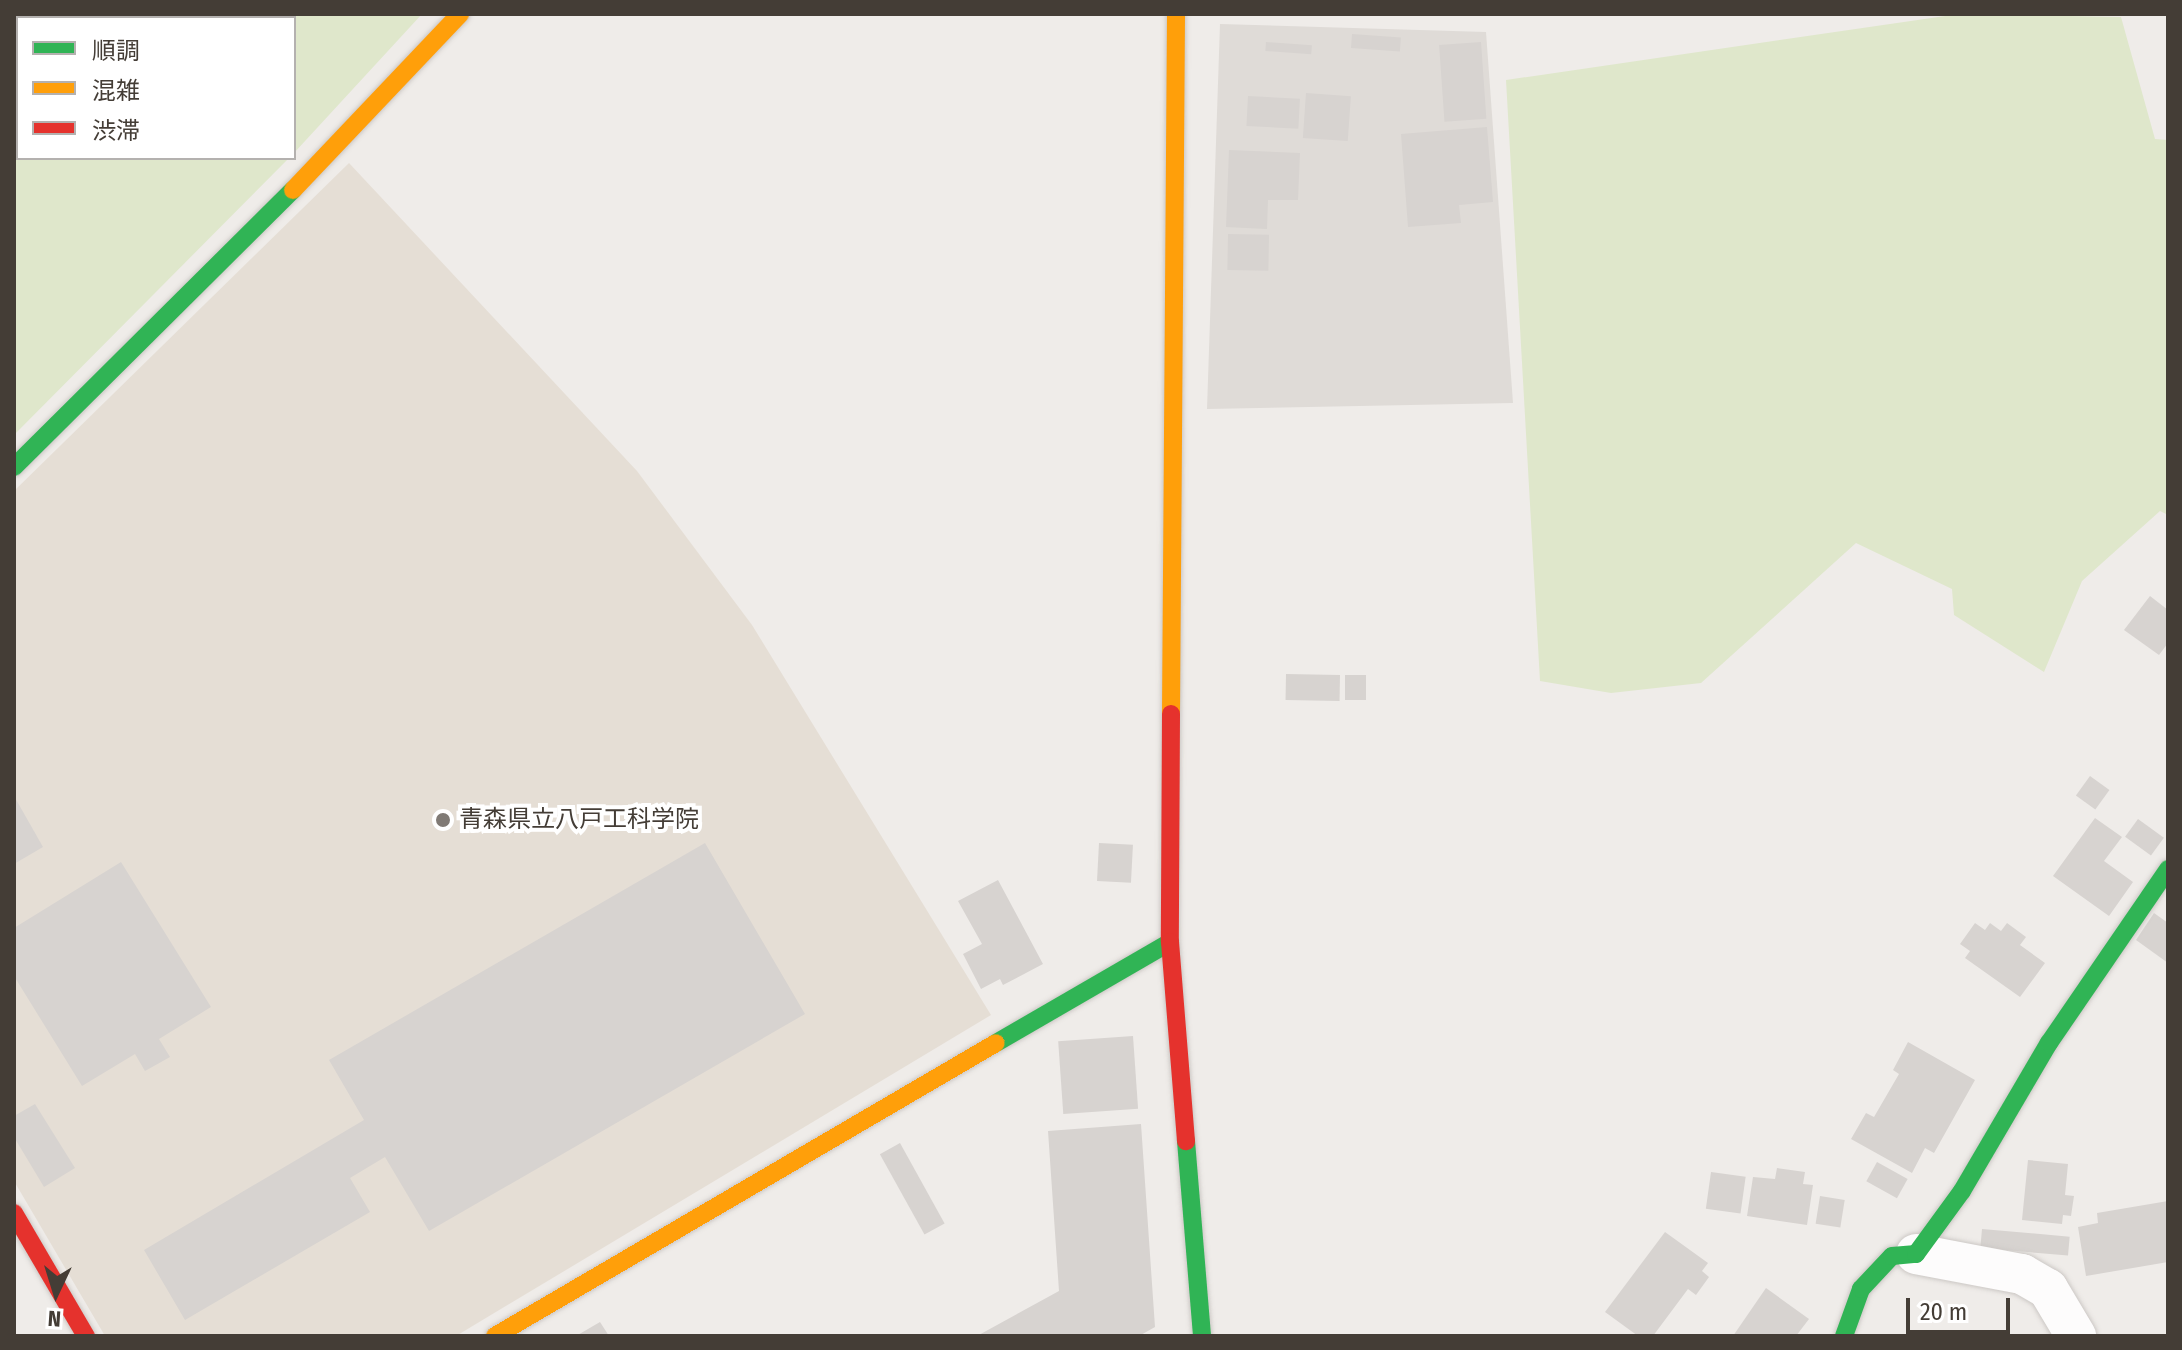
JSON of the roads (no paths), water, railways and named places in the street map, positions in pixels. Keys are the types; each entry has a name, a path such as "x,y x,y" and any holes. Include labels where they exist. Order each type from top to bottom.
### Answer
{"street":[{"path":"14,467 336,149 460,14"},
{"path":"1176,14 1170,942 1202,1336"},
{"path":"1916,1254 2004,1127 2049,1043 2168,869"},
{"path":"495,1336 1170,942"},
{"path":"14,1213 86,1336"},
{"path":"1844,1336 1861,1289 1892,1256 1916,1254 2022,1274 2048,1289 2076,1336"}],"place":[{"name":"青森県立八戸工科学院","path":"443,820"}]}
